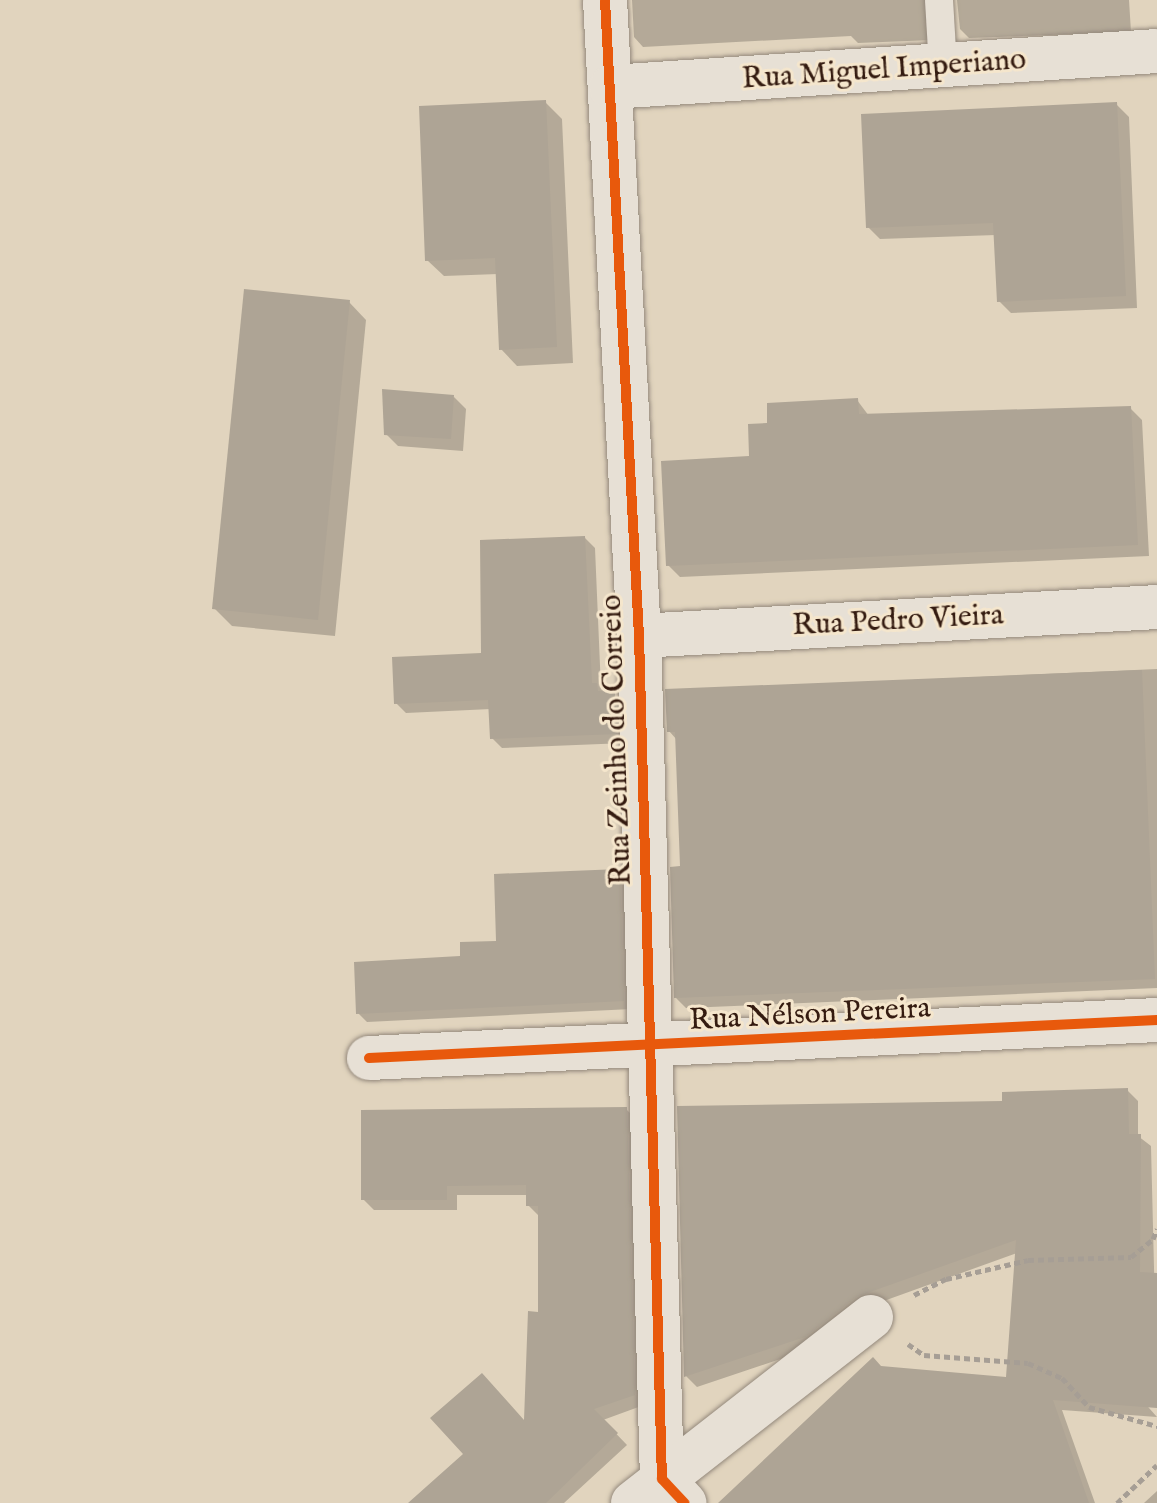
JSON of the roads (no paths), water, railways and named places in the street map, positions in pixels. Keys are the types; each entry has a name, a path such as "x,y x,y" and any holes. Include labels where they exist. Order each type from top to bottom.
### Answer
{"street":[{"name":"Rua Zeinho do Correio","path":"605,0 639,636 660,1495"},
{"name":"Rua Miguel Imperiano","path":"611,87 1157,51"},
{"name":"Rua Pedro Vieira","path":"639,636 1157,607"},
{"name":"Rua Nélson Pereira","path":"369,1058 649,1048 1157,1020"},
{"path":"660,1495 871,1317"}],"lane":[{"path":"939,0 943,67"}]}
